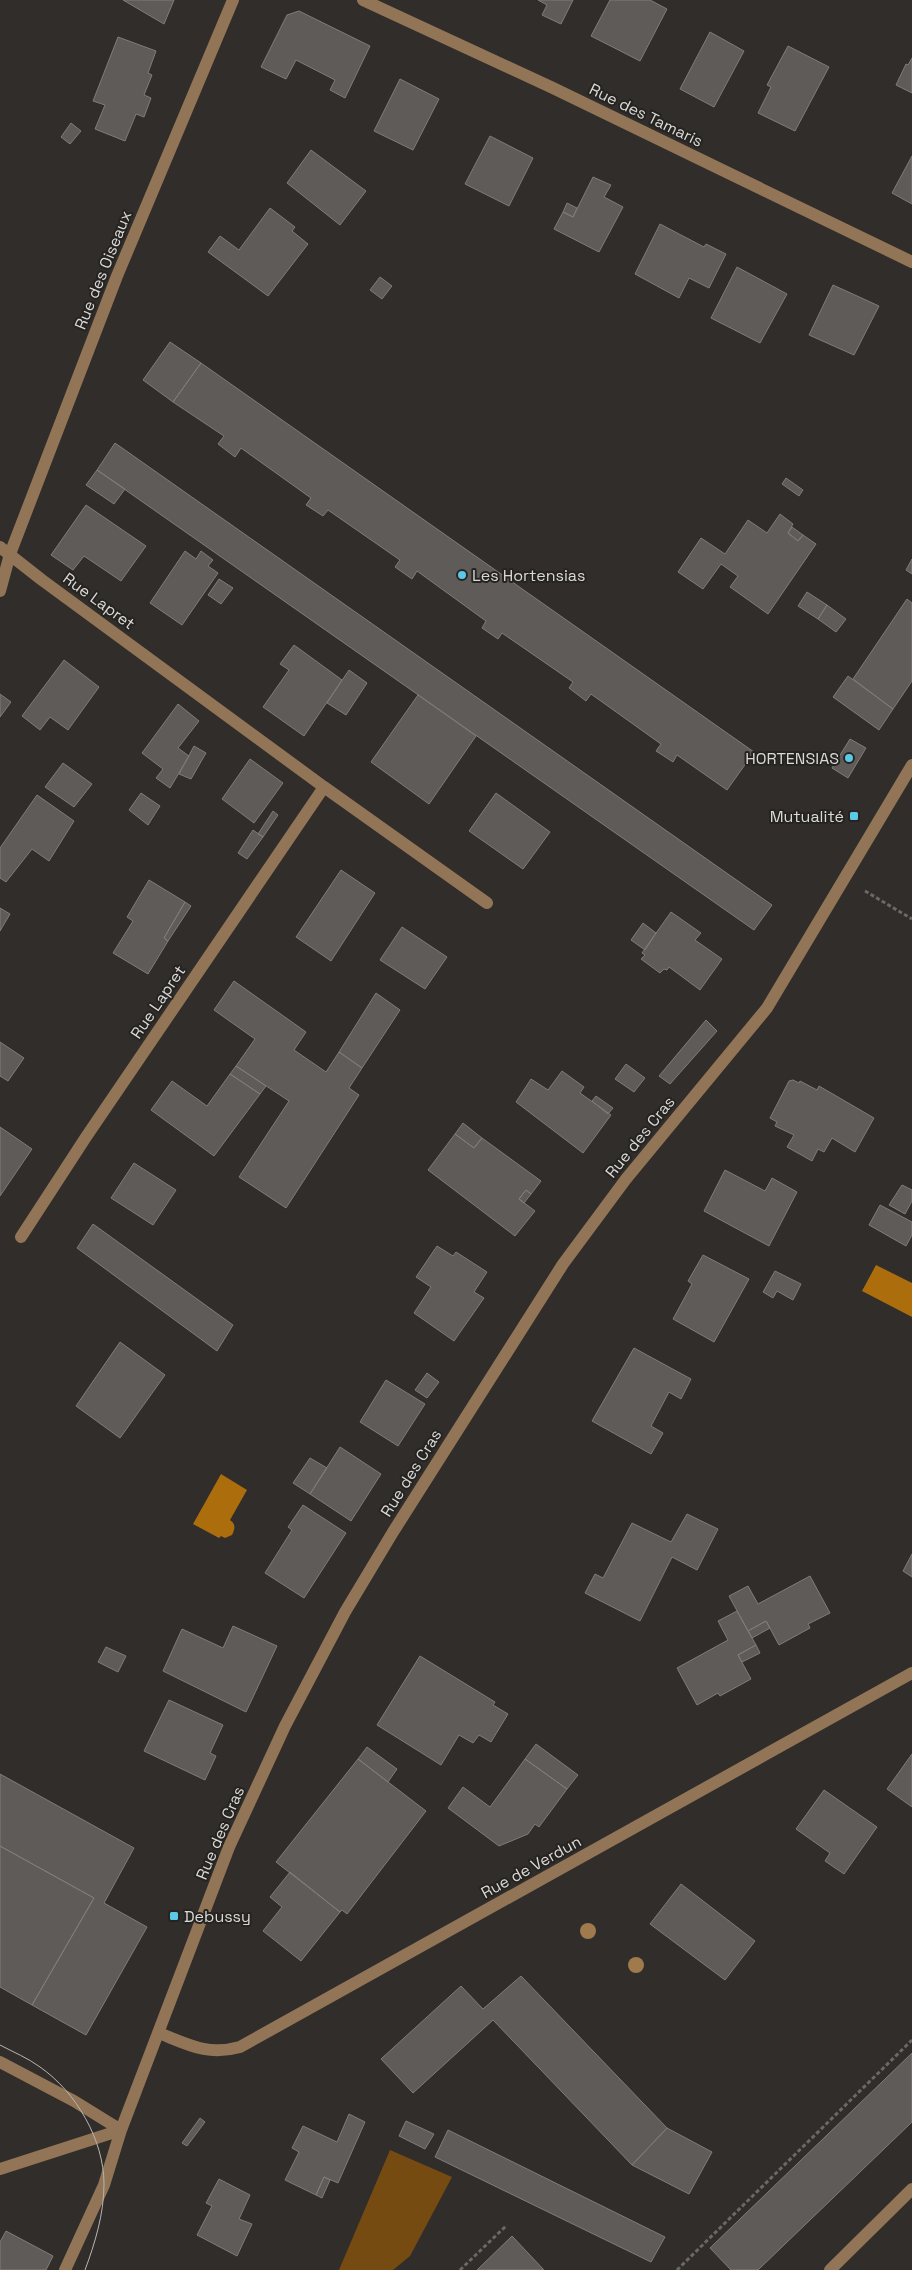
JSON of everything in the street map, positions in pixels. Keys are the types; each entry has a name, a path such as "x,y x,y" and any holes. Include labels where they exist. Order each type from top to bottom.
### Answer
{"street":[{"name":"Rue des Oiseaux","path":"0,591 5,550 233,0"},
{"name":"Rue des Tamaris","path":"364,0 553,88 912,262"},
{"name":"Rue Lapret","path":"5,550 324,787 487,903"},
{"name":"Rue des Cras","path":"65,2270 104,2185 122,2130 230,1846 285,1726 345,1612 398,1524 563,1264 626,1179 768,1008 912,765"},
{"name":"Rue Lapret","path":"21,1237 86,1136 324,787"},
{"name":"Rue de Verdun","path":"160,2033 202,2049 222,2052 240,2047 912,1673"},
{"path":"0,2062 74,2101 122,2130"},
{"path":"0,2169 122,2130"},
{"path":"830,2270 912,2189"}],"path":[{"path":"864,891 912,919"},
{"path":"677,2270 912,2040"},
{"path":"460,2270 507,2225"}],"shaded area":[{"path":"876,1265 912,1283 912,1317 862,1291"},
{"path":"221,1474 247,1490 230,1520 234,1525 233,1533 225,1538 221,1536 219,1538 193,1524"},
{"path":"390,2150 452,2177 410,2256 393,2270 339,2270"}],"building":[{"path":"123,0 174,0 164,24"},
{"path":"538,0 573,0 561,24 542,15 547,5"},
{"path":"610,0 650,0 667,9 640,61 591,36"},
{"path":"299,11 370,46 345,98 330,90 335,80 296,60 286,79 261,67 287,15"},
{"path":"710,32 744,51 714,107 680,89"},
{"path":"118,37 156,51 148,73 152,75 144,95 151,98 144,117 136,114 125,141 95,129 105,105 93,101"},
{"path":"788,46 829,67 795,131 758,113 771,87 767,85"},
{"path":"912,58 912,93 896,85 906,64 908,65"},
{"path":"400,79 439,99 413,150 374,131"},
{"path":"71,123 81,131 70,144 61,137"},
{"path":"490,136 533,158 509,206 465,184"},
{"path":"311,150 366,191 340,225 287,183"},
{"path":"912,156 912,204 892,193"},
{"path":"593,177 611,185 604,197 623,207 599,252 554,229 563,212 573,217"},
{"path":"567,203 577,208 573,217 563,212"},
{"path":"270,208 295,227 292,231 308,244 268,296 208,252 220,236 239,250"},
{"path":"660,224 704,247 706,244 726,254 709,288 689,278 679,298 635,274"},
{"path":"737,267 787,294 760,343 711,318"},
{"path":"380,277 392,286 382,299 370,290"},
{"path":"833,285 879,306 854,355 809,335"},
{"path":"170,342 201,363 173,402 143,380"},
{"name":"Les Hortensias","path":"201,363 754,752 727,790 677,755 673,762 656,751 661,744 591,694 586,701 569,688 573,682 502,633 498,639 482,628 486,621 417,571 412,579 395,567 400,560 328,510 323,516 306,505 311,498 241,448 235,457 218,444 224,436 173,402"},
{"path":"115,443 772,905 754,930 97,470"},
{"path":"97,470 125,489 114,504 86,485"},
{"path":"786,478 803,490 799,496 782,484"},
{"path":"86,505 146,546 121,581 84,556 73,570 51,555"},
{"path":"780,514 793,524 788,533 798,541 803,535 816,544 768,614 730,587 738,576 721,564 703,589 678,572 701,538 725,554 748,520 767,533"},
{"path":"792,527 803,535 798,541 788,533"},
{"path":"185,551 196,559 201,551 213,560 208,566 218,573 182,625 150,603"},
{"path":"912,559 912,574 906,570"},
{"path":"219,579 233,588 221,604 208,595"},
{"path":"807,592 827,605 818,619 798,606"},
{"path":"907,599 912,603 912,681 893,709 853,679"},
{"path":"827,605 846,619 836,632 818,619"},
{"path":"294,645 342,680 304,736 263,707 289,670 280,664"},
{"path":"64,660 99,687 68,730 50,717 40,730 22,716"},
{"path":"349,670 367,683 346,715 327,703"},
{"path":"848,676 893,709 879,730 833,697"},
{"path":"0,694 11,702 0,717"},
{"path":"418,695 476,736 429,804 371,762"},
{"path":"178,704 199,721 178,748 189,756 170,788 156,778 163,769 142,753"},
{"name":"HORTENSIAS","path":"850,739 866,748 848,778 832,768"},
{"path":"194,746 206,753 191,779 179,774"},
{"path":"250,759 283,783 254,823 222,799"},
{"path":"63,763 92,784 74,807 45,787"},
{"path":"141,793 160,806 148,825 129,810"},
{"path":"496,793 550,832 523,869 469,831"},
{"path":"37,795 74,821 49,861 32,849 6,882 0,878 0,848"},
{"path":"273,811 278,815 263,837 258,834"},
{"path":"253,830 263,837 247,859 238,853"},
{"path":"341,870 375,893 331,961 296,937"},
{"path":"149,880 185,902 164,938 168,941 148,974 113,953 133,921 127,917"},
{"path":"185,902 191,906 168,941 164,938"},
{"path":"0,908 10,914 0,931"},
{"path":"671,912 701,933 695,940 722,959 700,990 669,967 660,973 641,959 645,955 642,953"},
{"path":"643,923 656,933 645,950 631,940"},
{"path":"402,927 447,957 425,989 380,960"},
{"path":"234,981 306,1032 294,1050 326,1072 339,1052 362,1068 349,1088 359,1095 286,1208 239,1177 289,1101 236,1066 255,1039 214,1010"},
{"path":"376,993 400,1010 362,1068 339,1052"},
{"path":"706,1020 717,1031 670,1084 659,1076"},
{"path":"0,1042 24,1058 8,1081 0,1076"},
{"path":"626,1064 645,1078 634,1092 615,1079"},
{"path":"236,1066 266,1086 260,1094 230,1074"},
{"path":"562,1071 584,1087 580,1093 611,1115 583,1153 516,1102 531,1079 548,1090"},
{"path":"230,1074 260,1094 214,1156 151,1110 172,1081 207,1106"},
{"path":"793,1080 799,1083 800,1081 817,1090 819,1086 874,1118 855,1152 832,1138 824,1152 818,1149 812,1161 787,1147 794,1135 775,1126 777,1122 770,1118 789,1081"},
{"path":"596,1096 613,1108 608,1114 592,1101"},
{"path":"463,1123 482,1138 474,1148 455,1134"},
{"path":"0,1127 32,1149 0,1196"},
{"path":"455,1134 474,1148 482,1138 541,1181 531,1194 526,1190 519,1199 535,1211 515,1236 428,1170"},
{"path":"134,1163 176,1190 153,1225 111,1198"},
{"path":"725,1170 765,1191 772,1178 797,1192 769,1246 704,1211"},
{"path":"902,1185 912,1190 912,1201 905,1214 889,1205"},
{"path":"526,1190 531,1194 524,1203 519,1199"},
{"path":"880,1205 912,1222 912,1235 906,1246 869,1225"},
{"path":"93,1224 233,1325 217,1351 77,1248"},
{"path":"437,1246 453,1256 456,1252 487,1272 474,1292 484,1298 454,1341 414,1313 431,1287 416,1277"},
{"path":"703,1255 749,1279 714,1342 673,1319 692,1284 688,1281"},
{"path":"775,1271 801,1284 793,1300 777,1291 773,1298 763,1292"},
{"path":"120,1342 165,1375 120,1438 76,1406"},
{"path":"634,1348 691,1379 681,1399 669,1392 651,1426 663,1433 651,1454 592,1421"},
{"path":"427,1373 439,1382 427,1398 415,1390"},
{"path":"386,1380 425,1404 398,1446 360,1422"},
{"path":"340,1447 381,1474 351,1521 310,1494"},
{"path":"310,1458 327,1468 310,1494 293,1483"},
{"path":"303,1505 346,1533 304,1598 265,1573 292,1530 288,1527"},
{"path":"687,1514 718,1529 697,1570 672,1557 640,1621 585,1593 595,1574 603,1578 632,1523 671,1542"},
{"path":"912,1554 912,1577 903,1571"},
{"path":"810,1576 830,1613 808,1624 810,1628 779,1645 766,1621 748,1631 729,1596 748,1586 758,1604"},
{"path":"737,1611 756,1645 738,1655 751,1679 720,1696 718,1693 697,1705 677,1668 728,1640 718,1621"},
{"path":"766,1621 770,1628 752,1638 748,1631"},
{"path":"233,1626 277,1646 246,1712 163,1671 182,1629 223,1648"},
{"path":"756,1645 760,1653 742,1662 738,1655"},
{"path":"106,1647 126,1656 118,1672 98,1662"},
{"path":"420,1656 495,1702 493,1705 508,1714 491,1742 479,1735 473,1743 459,1735 441,1765 377,1725"},
{"path":"169,1700 223,1725 210,1753 216,1756 205,1780 144,1751"},
{"path":"536,1744 578,1775 567,1789 525,1759"},
{"path":"367,1747 397,1769 388,1782 358,1759"},
{"path":"912,1754 912,1807 887,1789"},
{"path":"358,1759 426,1811 347,1914 342,1910 340,1912 276,1862"},
{"path":"525,1759 567,1789 539,1827 535,1824 528,1834 499,1846 448,1808 463,1787 490,1807"},
{"path":"0,1774 134,1848 104,1903 147,1927 86,2035 32,2005 94,1898 0,1846"},
{"path":"824,1790 877,1827 844,1874 825,1861 830,1853 796,1829"},
{"path":"0,1846 94,1898 32,2005 0,1987"},
{"path":"290,1872 340,1912 301,1961 263,1931 282,1907 270,1897"},
{"path":"681,1884 755,1941 725,1980 650,1924"},
{"path":"521,1976 667,2128 632,2165 493,2020 413,2093 381,2059 461,1986 483,2009"},
{"path":"912,2053 912,2122 758,2270 731,2270 710,2248"},
{"path":"349,2114 365,2122 338,2183 324,2177 316,2195 285,2180 299,2152 292,2148 303,2126 337,2142"},
{"path":"200,2118 205,2122 187,2146 182,2143"},
{"path":"406,2121 434,2134 425,2149 399,2136"},
{"path":"667,2128 712,2152 689,2194 632,2165"},
{"path":"448,2130 665,2237 651,2262 435,2157"},
{"path":"324,2177 330,2180 322,2198 316,2195"},
{"path":"219,2179 250,2195 239,2219 252,2224 237,2256 197,2235 212,2206 206,2203"},
{"path":"6,2231 53,2256 46,2270 0,2270 0,2242"},
{"path":"512,2236 544,2270 477,2270"}],"tram line":[{"path":"0,2045 31,2061 53,2077 76,2103 86,2118 93,2134 103,2167 104,2195 98,2228 85,2270"}],"place":[{"name":"Les Hortensias","path":"462,575"},
{"name":"HORTENSIAS","path":"849,758"},
{"name":"Mutualité","path":"854,816"},
{"name":"Debussy","path":"174,1916"}]}
